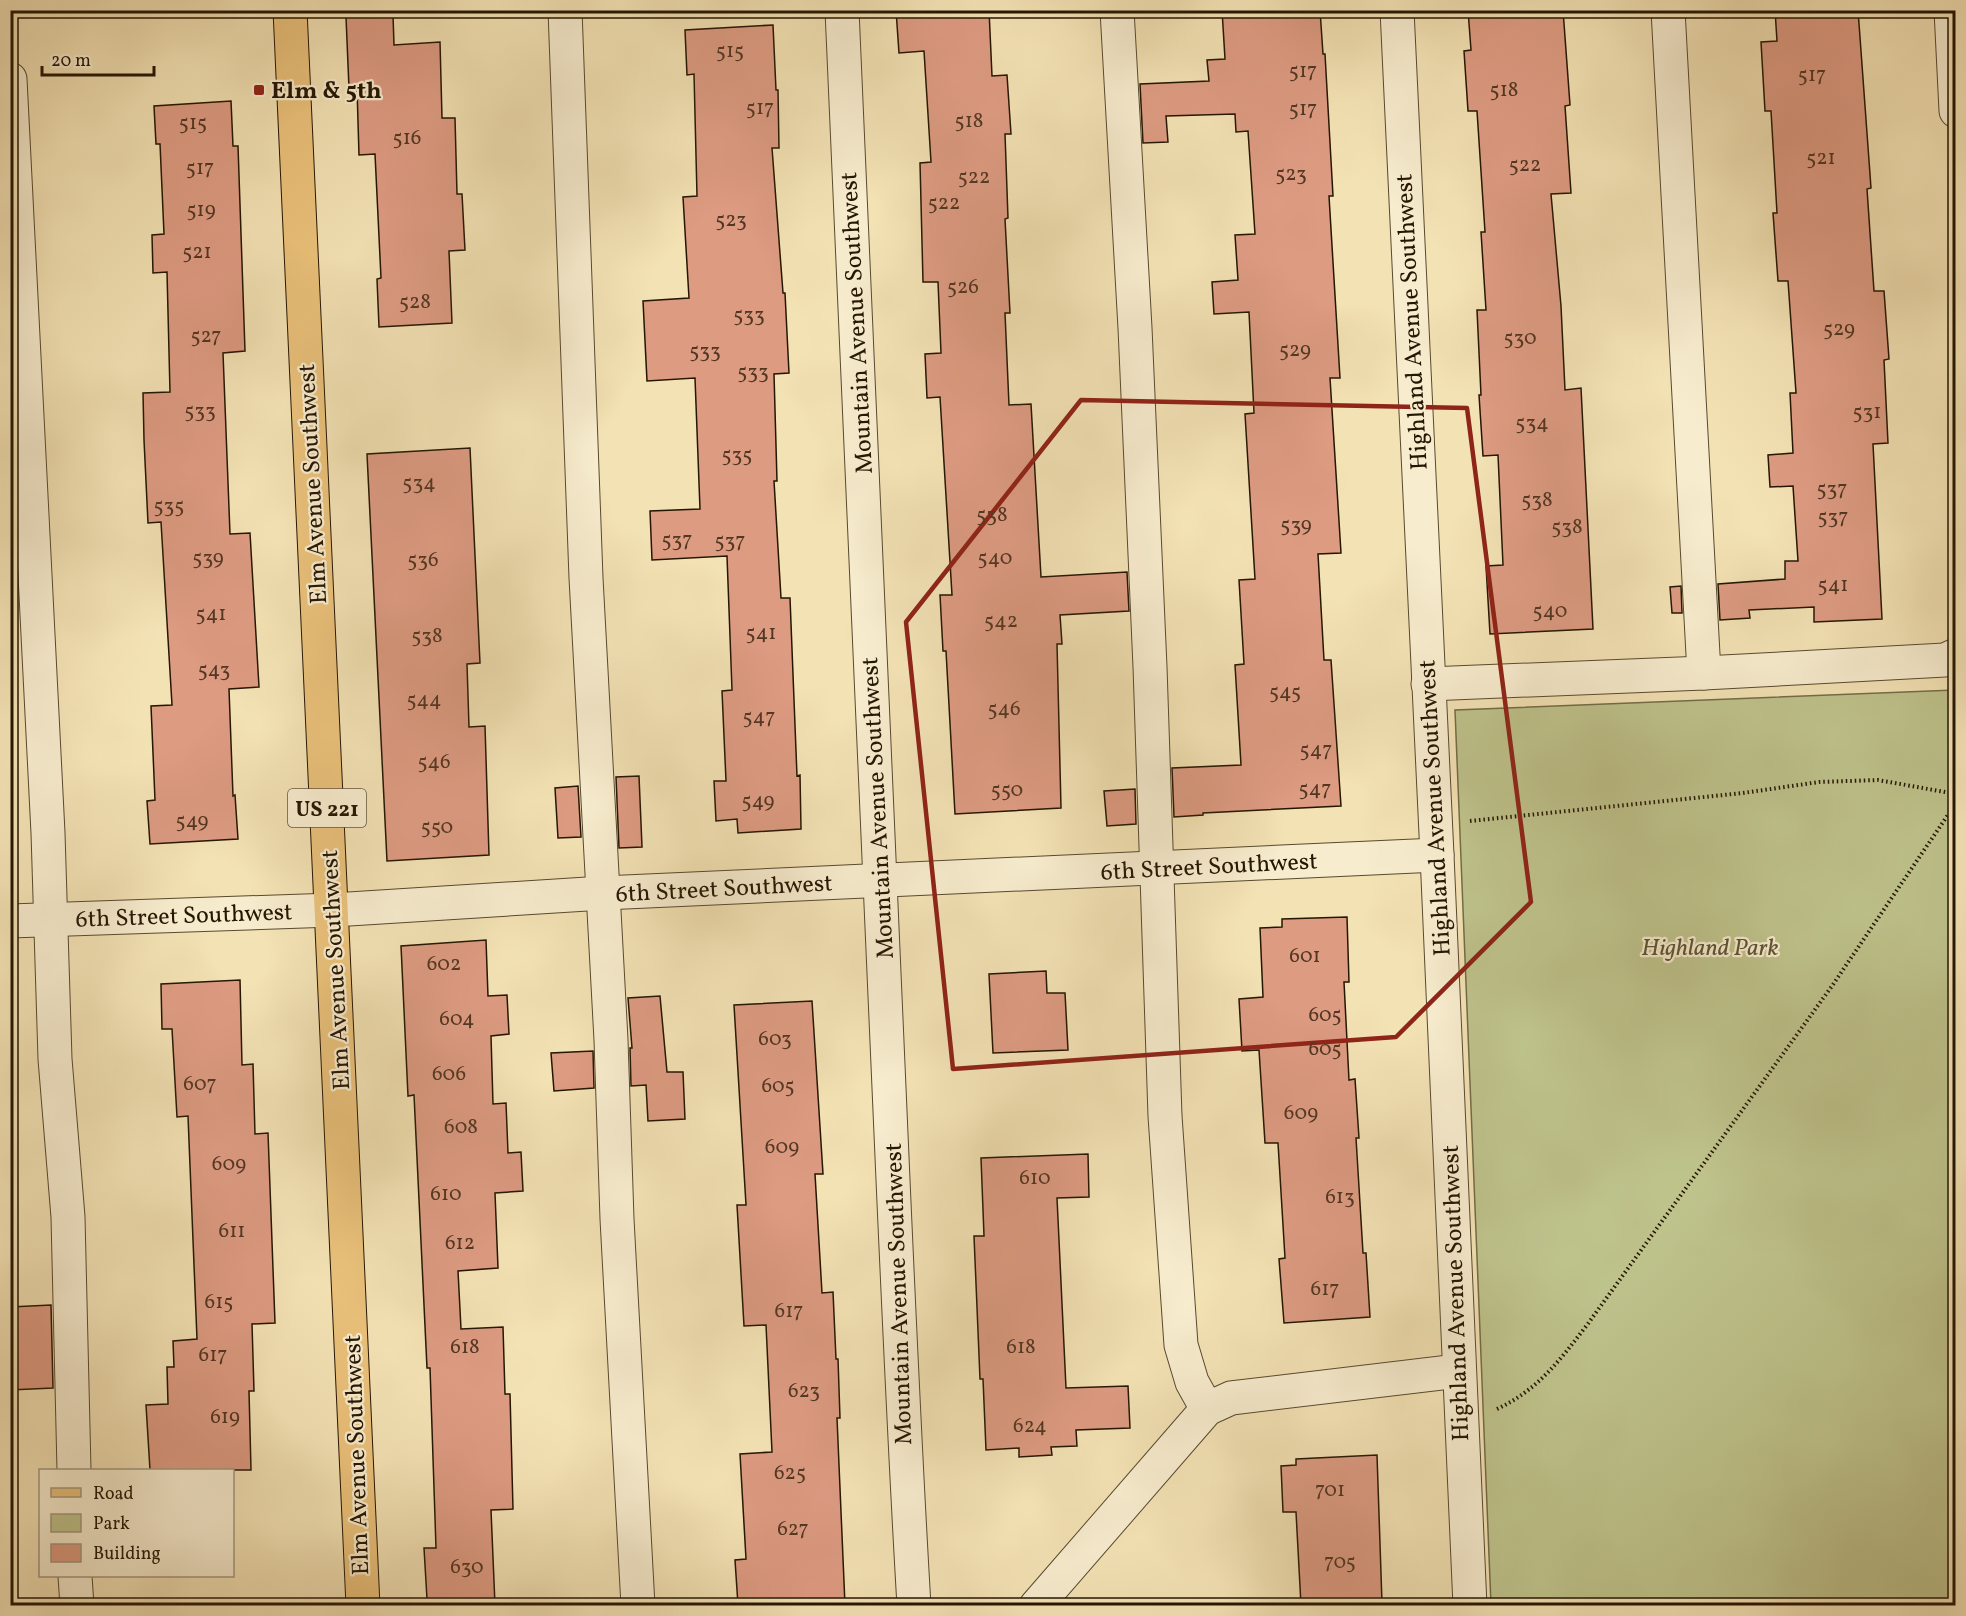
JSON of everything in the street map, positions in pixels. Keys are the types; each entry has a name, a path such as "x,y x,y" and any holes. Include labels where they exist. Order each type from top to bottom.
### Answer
{"main road":[{"name":"Elm Avenue Southwest","path":"290,10 333,910 363,1605"}],"street":[{"path":"565,10 586,578 638,1605"},
{"name":"Mountain Avenue Southwest","path":"842,10 862,426 868,624 905,1460 914,1605"},
{"path":"1117,10 1136,352 1150,667 1165,1116 1181,1345 1192,1382 1207,1409"},
{"name":"Highland Avenue Southwest","path":"1397,10 1470,1605"},
{"path":"1668,10 1704,673"},
{"path":"1952,10 1956,111"},
{"path":"10,79 46,809 54,1059 68,1217 74,1469"},
{"path":"1428,684 1704,673 1945,660 1956,655"},
{"name":"6th Street Southwest","path":"10,921 333,910 603,893 1437,855"},
{"path":"1036,1605 1207,1409 1231,1398 1458,1371"},
{"path":"75,1577 76,1605"}],"path":[{"path":"1466,821 1743,793 1819,782 1878,780 1956,794"},
{"path":"1490,1412 1517,1400 1553,1370 1832,986 1956,803"}],"highlighted area":[{"path":"1081,400 1467,408 1531,902 1396,1037 953,1069 906,622"}],"green space":[{"name":"Highland Park","path":"1955,690 1955,1605 1491,1605 1455,710"}],"building":[{"path":"896,10 989,10 992,76 1007,75 1011,134 1005,134 1008,218 1005,219 1010,313 1005,313 1009,405 1031,404 1041,577 1127,572 1129,611 1060,615 1062,644 1057,644 1061,808 955,814 946,651 943,651 940,595 952,595 940,397 927,398 925,354 941,353 938,282 923,282 920,163 931,162 924,51 899,53"},
{"path":"1222,10 1320,10 1323,54 1325,54 1333,196 1329,196 1340,378 1330,378 1341,553 1318,554 1324,660 1331,660 1341,806 1203,813 1203,815 1174,817 1172,768 1241,765 1235,665 1244,664 1239,580 1255,579 1245,414 1254,413 1249,312 1214,314 1212,282 1238,280 1235,235 1255,234 1248,131 1236,132 1235,114 1166,116 1168,142 1143,143 1140,84 1209,81 1207,60 1225,59"},
{"path":"1468,10 1563,10 1570,105 1565,106 1571,193 1551,194 1561,306 1565,390 1581,388 1593,629 1490,634 1486,566 1503,565 1498,455 1483,456 1479,395 1481,395 1477,310 1486,310 1481,232 1485,232 1477,111 1468,111 1464,51 1471,50"},
{"path":"1775,10 1858,10 1871,188 1867,189 1874,291 1884,291 1889,359 1884,360 1888,443 1873,444 1882,619 1814,622 1814,607 1749,610 1750,618 1720,620 1718,584 1785,579 1785,561 1798,561 1793,486 1770,487 1768,455 1793,453 1790,393 1796,393 1788,281 1778,281 1773,213 1777,213 1771,111 1765,111 1761,42 1777,41"},
{"path":"393,15 394,45 440,42 442,118 455,118 457,194 462,194 465,250 449,251 452,323 379,327 377,279 381,278 375,154 359,155 357,88 349,88 346,17"},
{"path":"773,25 776,90 778,90 779,148 772,148 783,293 785,293 789,373 774,374 777,481 774,481 781,598 790,598 801,829 738,833 737,819 716,821 714,781 726,781 722,691 732,690 727,556 652,560 650,511 700,509 695,378 647,381 643,301 689,298 683,197 697,196 694,74 687,75 685,30"},
{"path":"231,101 233,146 238,146 245,351 223,353 230,534 250,533 259,687 229,689 233,796 235,795 238,839 150,844 147,801 155,800 151,706 172,705 161,522 148,523 144,440 143,393 170,392 167,272 153,273 152,235 164,234 160,144 156,144 154,106"},
{"path":"470,448 480,663 467,664 469,727 485,726 489,855 387,861 367,454"},
{"path":"1681,586 1682,613 1672,613 1670,587"},
{"path":"639,776 642,847 619,848 616,777"},
{"path":"578,786 581,837 558,838 555,788"},
{"path":"1135,789 1136,824 1107,826 1104,791"},
{"path":"1347,917 1349,982 1344,982 1349,1080 1355,1079 1363,1253 1366,1253 1370,1317 1284,1323 1279,1259 1285,1258 1278,1143 1265,1143 1259,1050 1242,1051 1239,999 1263,997 1260,928 1282,927 1282,919"},
{"path":"486,940 488,996 507,995 509,1034 491,1036 493,1104 506,1103 508,1153 521,1152 523,1191 495,1193 498,1268 458,1271 461,1329 503,1327 505,1394 510,1394 513,1509 491,1510 495,1605 436,1605 436,1599 427,1599 424,1548 436,1548 430,1368 427,1368 414,1095 408,1096 401,946"},
{"path":"1046,971 1047,993 1065,993 1068,1050 993,1053 989,974"},
{"path":"240,980 242,1065 253,1064 255,1134 268,1133 275,1323 252,1324 254,1391 249,1391 251,1470 150,1469 146,1405 168,1404 167,1367 174,1367 173,1341 197,1339 188,1116 177,1117 172,1029 162,1029 161,984"},
{"path":"660,996 667,1072 683,1072 685,1119 648,1121 646,1085 631,1086 630,1048 632,1048 628,998"},
{"path":"812,1001 823,1174 815,1174 822,1293 833,1292 836,1359 838,1359 840,1418 837,1418 845,1605 738,1605 735,1560 746,1559 740,1454 772,1452 766,1325 744,1326 737,1205 746,1205 734,1005"},
{"path":"593,1051 594,1088 554,1091 551,1053"},
{"path":"1088,1154 1089,1197 1057,1198 1066,1388 1128,1386 1130,1428 1076,1430 1077,1446 1051,1447 1052,1455 1019,1457 1019,1448 986,1450 983,1379 980,1379 974,1236 984,1236 981,1158"},
{"path":"51,1305 53,1388 10,1390 10,1307"},
{"path":"1377,1455 1382,1603 1301,1605 1296,1512 1283,1512 1281,1466 1296,1465 1296,1459"}],"place":[{"name":"Elm & 5th","path":"259,90"}]}
